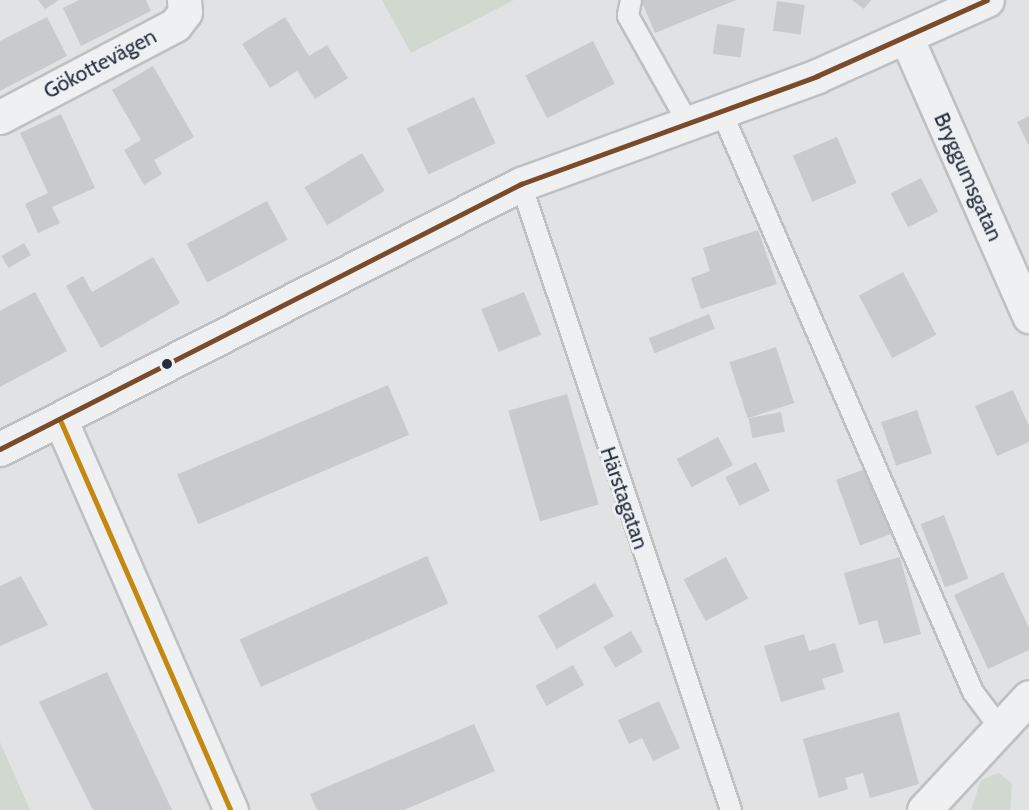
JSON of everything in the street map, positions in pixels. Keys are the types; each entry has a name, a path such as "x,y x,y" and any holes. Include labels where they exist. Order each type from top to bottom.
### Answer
{"street":[{"name":"Gökottevägen","path":"0,117 175,25 185,12 184,0"},
{"path":"0,449 521,184 907,39 987,0"},
{"name":"Bryggumsgatan","path":"907,39 1029,316"},
{"path":"60,419 231,810"},
{"path":"924,810 1029,697"}],"lane":[{"path":"631,0 628,16 687,121"},
{"path":"720,108 973,692 1000,728"},
{"name":"Härstagatan","path":"521,184 731,810"}],"shaded area":[{"path":"382,0 514,0 411,53"},
{"path":"0,742 30,810 0,810"},
{"path":"999,773 1012,784 1010,810 971,810 981,780"}],"building":[{"path":"38,0 59,0 45,9"},
{"path":"79,0 146,0 151,11 81,46 63,8"},
{"path":"641,0 736,0 655,33"},
{"path":"852,0 871,0 864,9"},
{"path":"777,1 805,5 801,35 773,31"},
{"path":"47,17 67,56 0,91 0,41"},
{"path":"285,17 309,56 327,45 348,78 315,99 297,71 270,88 242,44"},
{"path":"717,24 745,28 741,58 713,54"},
{"path":"593,41 615,84 547,118 525,76"},
{"path":"153,66 194,137 154,160 162,174 144,185 124,150 141,140 112,90"},
{"path":"474,97 496,143 428,174 407,128"},
{"path":"61,114 95,188 52,207 60,223 38,233 25,204 48,193 20,133"},
{"path":"1029,116 1029,146 1017,122"},
{"path":"837,137 857,183 812,202 793,156"},
{"path":"362,153 385,191 327,225 305,188"},
{"path":"921,178 938,212 908,227 891,193"},
{"path":"267,201 288,240 207,283 187,244"},
{"path":"758,230 777,284 701,309 691,278 710,271 703,248"},
{"path":"24,243 31,255 8,268 1,256"},
{"path":"153,257 180,303 101,348 66,286 83,276 92,292"},
{"path":"903,272 936,335 892,358 859,295"},
{"path":"35,292 67,351 0,387 0,311"},
{"path":"524,292 541,335 499,352 481,309"},
{"path":"709,314 715,329 655,353 649,338"},
{"path":"776,347 794,403 748,418 729,362"},
{"path":"388,385 409,435 198,524 177,474"},
{"path":"1013,390 1029,426 1029,442 997,456 975,406"},
{"path":"567,394 599,505 540,521 508,411"},
{"path":"917,410 932,453 896,466 881,422"},
{"path":"781,412 785,432 752,438 749,418"},
{"path":"718,437 733,465 692,487 677,459"},
{"path":"756,462 770,491 739,506 725,477"},
{"path":"868,468 892,534 860,545 836,480"},
{"path":"944,515 968,578 945,587 921,524"},
{"path":"427,556 448,604 261,687 240,639"},
{"path":"726,557 748,598 706,621 684,580"},
{"path":"900,557 921,634 884,644 877,620 859,625 844,573"},
{"path":"1003,572 1029,628 1029,650 988,669 954,595"},
{"path":"21,576 48,625 0,646 0,586"},
{"path":"595,583 614,616 557,649 538,616"},
{"path":"631,631 643,652 615,668 603,647"},
{"path":"804,634 809,651 835,643 844,672 822,679 825,689 781,702 764,646"},
{"path":"573,665 584,685 547,706 535,686"},
{"path":"107,672 172,810 93,810 39,702"},
{"path":"659,701 680,748 653,761 642,738 629,744 618,720"},
{"path":"899,712 919,784 870,798 863,773 845,778 848,789 819,798 803,739"},
{"path":"474,724 495,771 404,810 317,810 310,794"}],"transit line":[{"path":"0,449 521,184 817,76 987,0"},
{"path":"60,419 231,810"}]}
